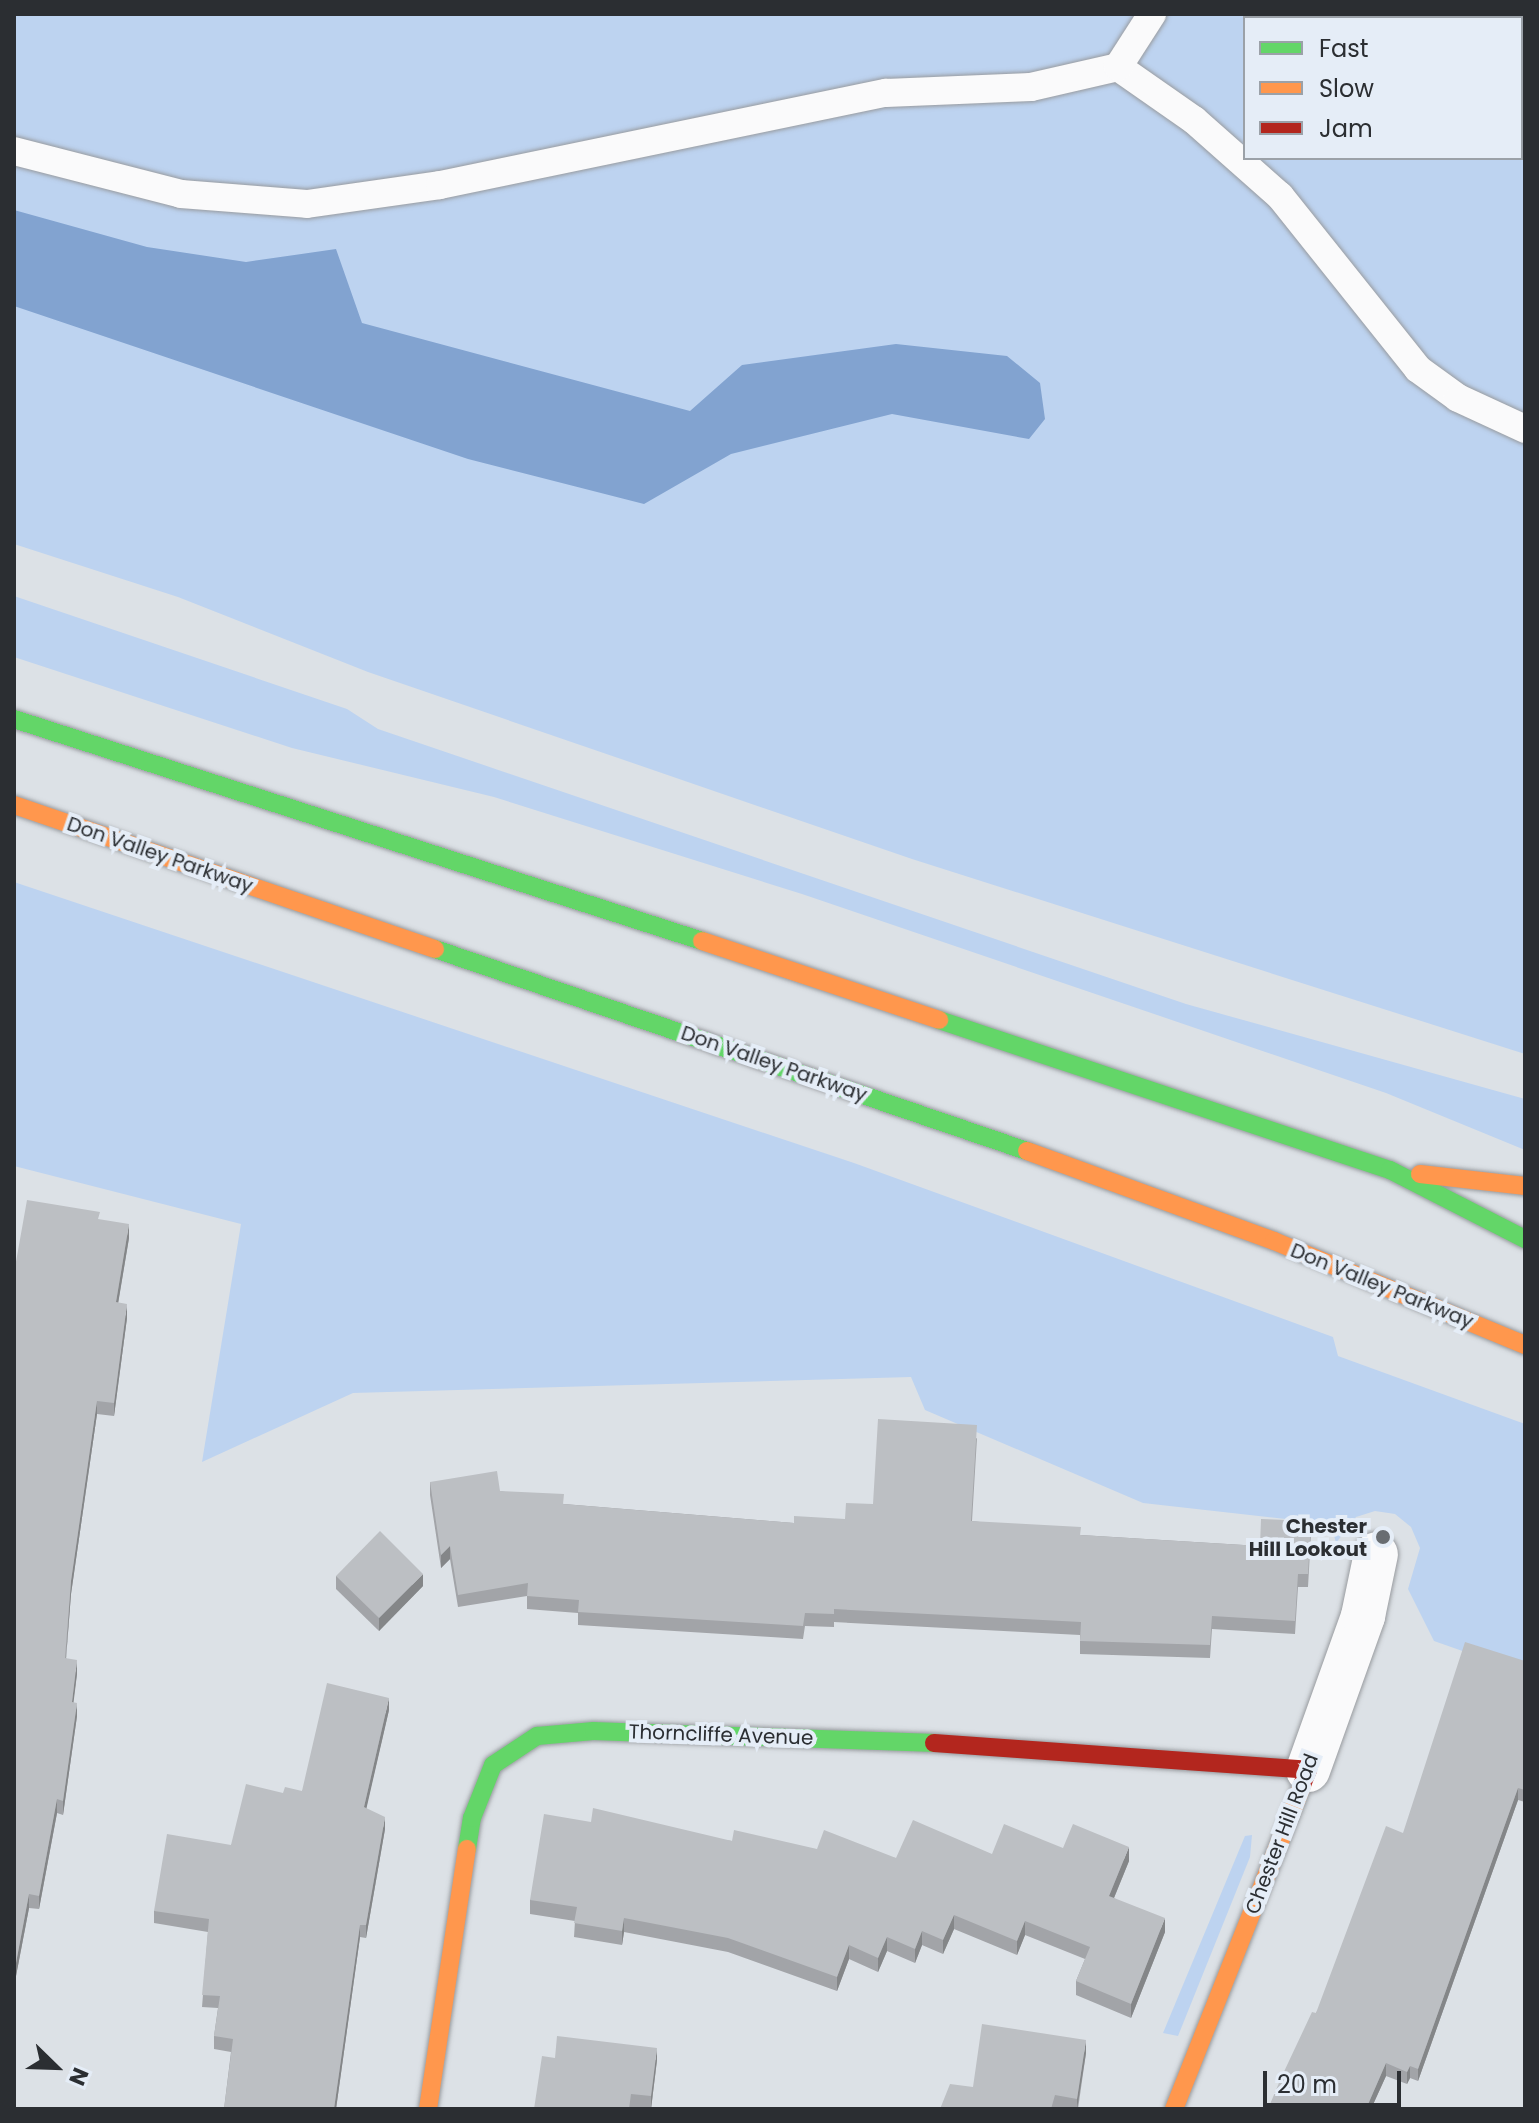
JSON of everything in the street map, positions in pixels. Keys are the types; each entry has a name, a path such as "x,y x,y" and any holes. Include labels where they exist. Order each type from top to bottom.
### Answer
{"main road":[{"path":"14,719 481,867 1390,1170 1525,1239"},
{"name":"Don Valley Parkway","path":"14,805 1022,1149 1274,1241 1525,1345"},
{"path":"1390,1170 1525,1186"},
{"name":"Thorncliffe Avenue","path":"428,2109 472,1818 493,1765 537,1736 594,1731 909,1741 1308,1770"},
{"name":"Chester Hill Road","path":"1174,2109 1308,1770"}],"street":[{"name":"Chester Hill Road","path":"1308,1770 1363,1616 1376,1554"}],"lane":[{"path":"14,151 181,194 307,204 440,185 886,93 1031,87 1118,67 1152,14"},
{"path":"1118,67 1194,120 1280,196 1418,369 1458,398 1525,429"}],"shaded area":[{"path":"14,14 1525,14 1525,1054 912,859 368,672 178,597 14,544"},
{"path":"14,210 147,247 246,262 336,249 362,323 690,411 742,365 896,344 1007,356 1040,383 1045,419 1029,439 892,414 731,454 644,504 468,459 14,306"},
{"path":"14,596 347,709 378,729 1186,1004 1525,1099 1525,1150 1386,1093 802,894 494,797 292,748 14,657"},
{"path":"14,882 854,1163 1333,1337 1338,1356 1525,1424 1525,1673 1434,1641 1408,1589 1420,1548 1411,1527 1395,1514 1375,1511 1356,1517 1336,1543 1331,1524 1143,1503 925,1410 911,1377 353,1393 202,1462 241,1224 14,1166"},
{"path":"1252,1835 1250,1857 1178,2036 1163,2033 1245,1836"}],"building":[{"path":"27,1200 100,1212 98,1219 129,1224 116,1302 127,1304 114,1403 97,1401 71,1581 65,1658 77,1660 72,1702 77,1703 63,1801 57,1799 39,1896 29,1894 14,1963 14,1273"},
{"path":"878,1419 977,1425 971,1521 1081,1527 1080,1535 1260,1546 1261,1519 1311,1521 1308,1574 1298,1574 1295,1621 1212,1616 1210,1645 1080,1641 1081,1622 834,1609 834,1614 805,1613 803,1626 578,1612 579,1600 527,1596 528,1583 458,1595 450,1546 441,1555 430,1482 497,1471 500,1491 564,1494 563,1504 794,1523 794,1516 845,1519 846,1503 873,1504"},
{"path":"380,1531 423,1574 379,1618 336,1576"},
{"path":"1465,1642 1525,1661 1525,1790 1518,1788 1418,2069 1410,2066 1407,2072 1386,2063 1366,2109 1268,2109 1312,2012 1316,2013 1386,1826 1403,1833"},
{"path":"327,1683 389,1698 364,1807 385,1817 366,1925 360,1925 334,2109 224,2109 233,2039 214,2036 220,1996 202,1995 209,1919 154,1911 167,1834 231,1845 246,1784 283,1793 285,1787 302,1791"},
{"path":"593,1808 732,1841 734,1830 817,1849 824,1830 896,1858 913,1820 992,1854 1004,1824 1063,1848 1073,1824 1129,1847 1109,1896 1165,1918 1131,2004 1076,1981 1090,1947 1025,1921 1017,1941 954,1915 943,1940 922,1931 915,1949 887,1937 878,1958 849,1945 837,1977 728,1938 624,1918 622,1931 574,1923 577,1907 530,1900 544,1814 591,1822"},
{"path":"982,2024 1086,2040 1077,2099 1055,2095 1051,2109 940,2109 950,2084 973,2087"},
{"path":"557,2036 657,2048 651,2096 631,2094 629,2109 534,2109 542,2056 555,2058"}],"traffic: fast":[{"path":"14,719 702,941"},
{"path":"435,949 1027,1151"},
{"path":"939,1020 1390,1170 1525,1239"},
{"path":"467,1849 472,1818 493,1765 537,1736 594,1731 934,1743"}],"traffic: slow":[{"path":"14,805 435,949"},
{"path":"702,941 939,1020"},
{"path":"1027,1151 1274,1241 1525,1345"},
{"path":"1420,1174 1525,1186"},
{"path":"1174,2109 1302,1785"},
{"path":"428,2109 467,1849"}],"traffic: jam":[{"path":"934,1743 1308,1770 1302,1785"}],"place":[{"name":"Chester Hill Lookout","path":"1383,1537"}]}
